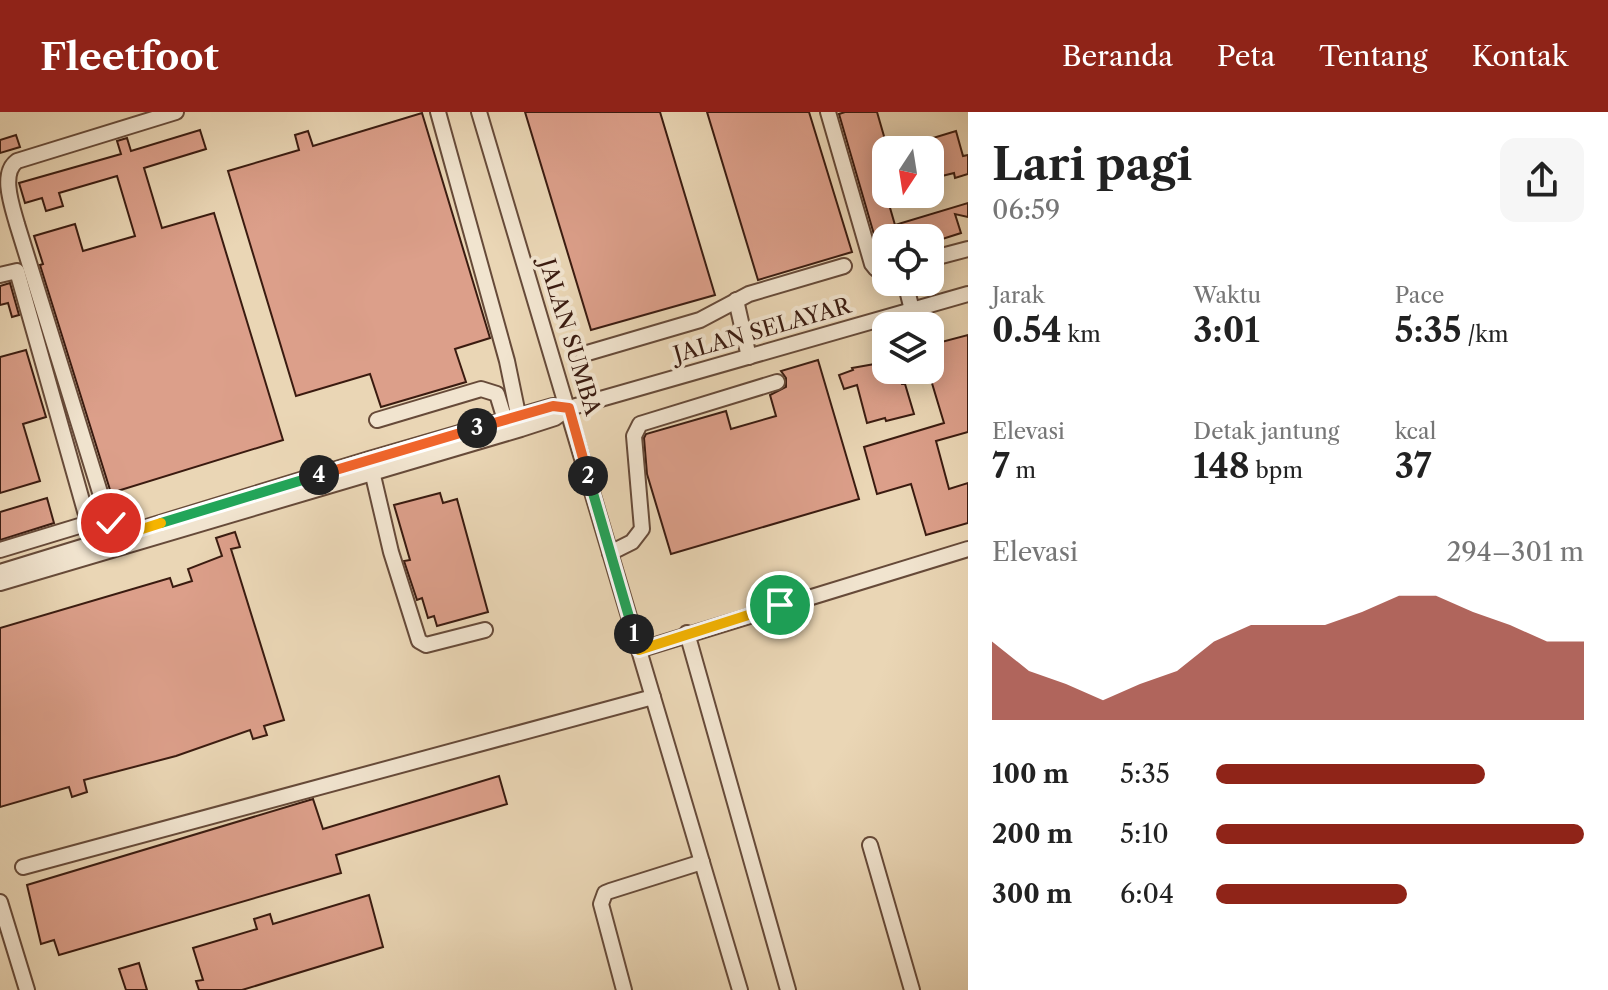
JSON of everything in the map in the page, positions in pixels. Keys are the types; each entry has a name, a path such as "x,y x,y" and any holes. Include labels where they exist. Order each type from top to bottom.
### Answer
{"street":[{"path":"116,543 17,224 6,182 7,172 10,165 17,161 176,112"},
{"path":"438,112 505,352 513,390 515,422"},
{"name":"JALAN SUMBA","path":"479,112 740,990"},
{"path":"828,112 872,264"},
{"path":"944,255 968,249"},
{"path":"584,354 700,320 736,300 844,266"},
{"path":"0,275 17,271 96,549"},
{"name":"JALAN SELAYAR","path":"0,583 46,564 515,422 553,406 569,408 968,294"},
{"path":"908,296 912,310"},
{"path":"736,300 749,357"},
{"path":"610,553 632,542 642,529 634,436 640,424 777,382"},
{"path":"377,420 481,389 497,394 513,390"},
{"path":"497,394 515,422"},
{"path":"371,466 391,552 419,641 426,645 485,630"},
{"path":"0,550 89,523"},
{"path":"639,650 968,549"},
{"name":"JALAN SELAYAR","path":"0,572 46,564"},
{"path":"687,633 788,990"},
{"path":"23,867 653,697"},
{"path":"870,845 912,990"},
{"path":"624,990 601,904 603,896 610,891 702,862"},
{"path":"0,902 27,990"}],"building":[{"path":"525,112 660,112 715,295 591,330"},
{"path":"707,112 809,112 852,252 758,280"},
{"path":"877,112 884,136 872,136 872,208 890,208 895,224 872,224 872,227 839,114"},
{"path":"422,113 490,338 455,349 466,382 381,407 370,374 296,396 228,171 299,150 295,135 308,131 313,146"},
{"path":"200,130 206,149 144,168 162,228 214,213 283,440 111,493 40,265 43,264 34,236 75,224 83,251 135,236 117,176 59,193 63,206 46,211 42,198 25,203 19,183 121,154 117,141 127,138 131,151"},
{"path":"956,131 963,156 968,155 968,174 955,178 954,173 944,176 944,136 940,136"},
{"path":"16,135 20,147 0,153 0,140"},
{"path":"968,203 968,217 955,214 961,233 944,238 944,224 898,224"},
{"path":"10,283 19,315 12,317 8,303 0,305 0,286"},
{"path":"968,335 968,432 936,441 949,489 968,483 968,523 926,535 911,484 877,494 864,447 944,423 932,384 944,384 944,341"},
{"path":"26,350 46,417 23,424 40,481 0,493 0,357"},
{"path":"818,360 859,499 671,554 647,474 646,434 726,411 731,429 776,416 770,395 786,387 786,378 781,371"},
{"path":"872,364 872,384 905,384 914,414 867,423 857,385 844,389 839,375 852,368"},
{"path":"440,493 443,503 457,499 488,612 437,626 434,616 428,618 422,598 417,600 404,561 410,560 394,505"},
{"path":"47,498 54,523 0,540 0,512"},
{"path":"235,532 240,547 231,549 284,720 264,726 267,735 253,739 250,730 176,756 84,780 87,792 72,797 69,787 0,807 0,628 170,578 173,587 192,581 188,569 222,556 216,538"},
{"path":"499,776 507,804 336,855 341,873 59,955 54,940 41,944 27,885 313,799 323,829"},
{"path":"369,895 383,947 242,990 199,990 196,981 203,980 193,948 257,929 254,919 270,914 273,924"},
{"path":"139,963 147,990 126,990 119,969"}],"route":[{"path":"111,523 114,538 369,459 559,406 569,408 639,650 780,605"}]}
